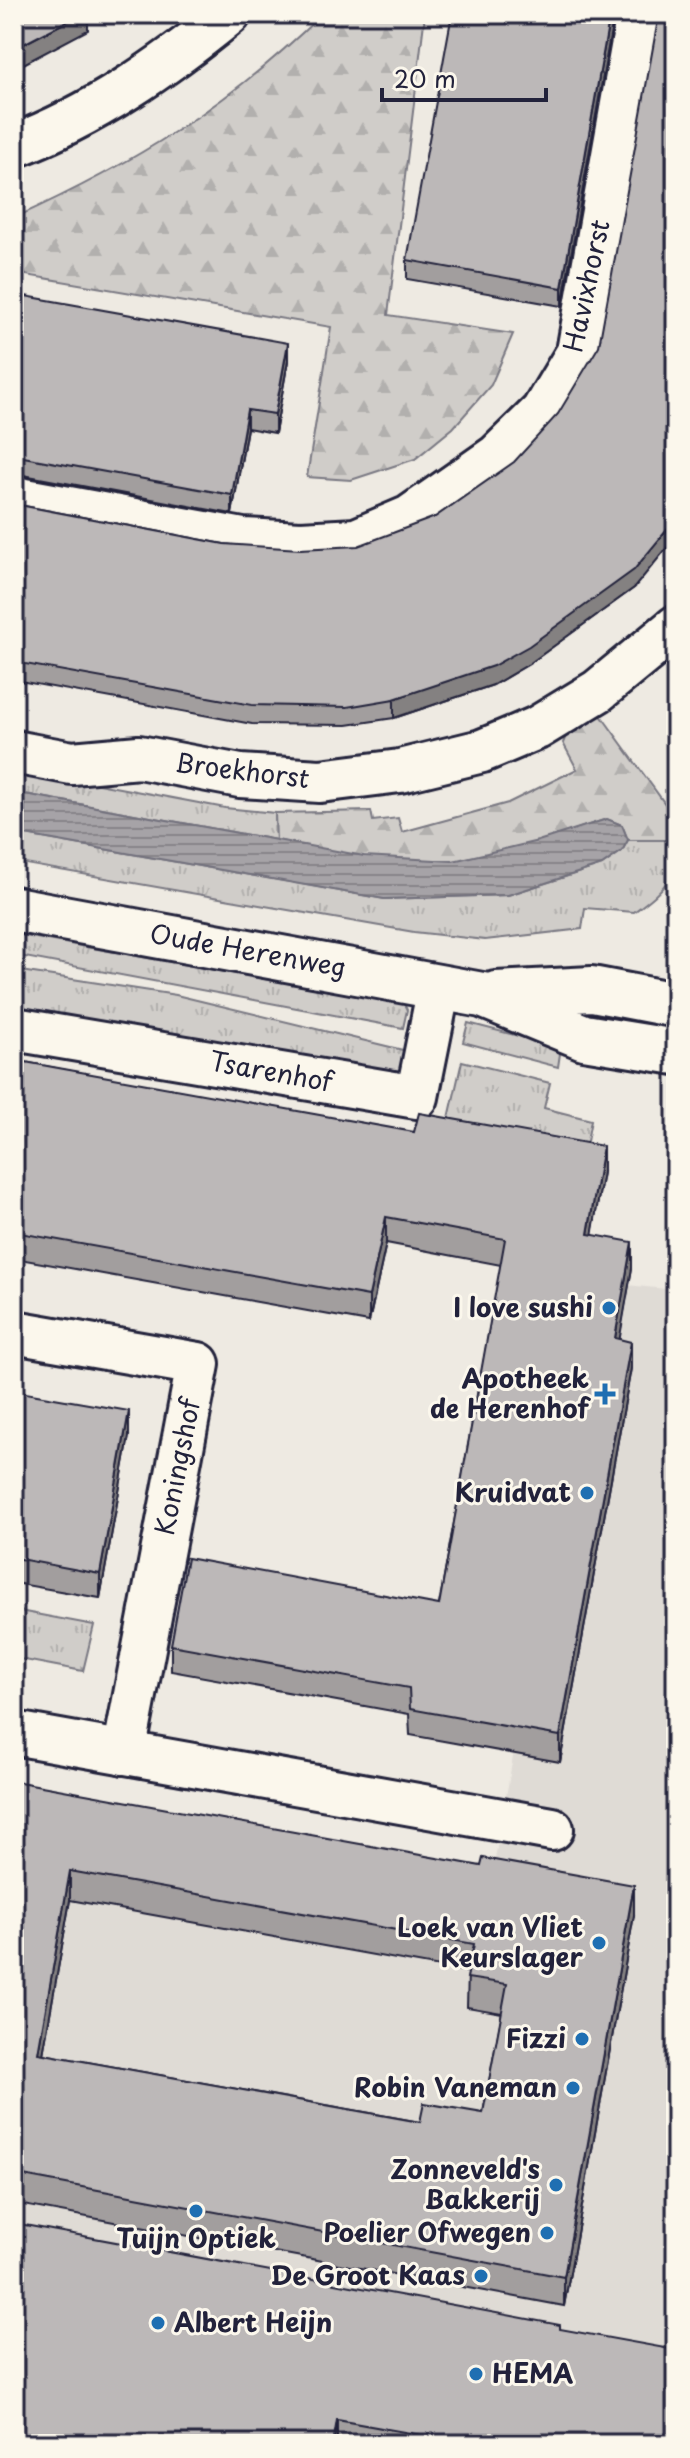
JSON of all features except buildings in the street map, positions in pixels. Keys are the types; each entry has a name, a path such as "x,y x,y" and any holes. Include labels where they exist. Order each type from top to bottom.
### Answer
{"street":[{"path":"14,146 49,132 171,61 229,14"},
{"name":"Havixhorst","path":"14,498 243,540 356,540 410,517 478,471 542,412 578,352 638,14"},
{"name":"Broekhorst","path":"14,752 72,763 139,757 240,776 320,781 400,771 482,751 537,728 598,691 676,627"},
{"name":"Oude Herenweg","path":"14,909 482,995 584,1037 676,1052"},
{"name":"Tsarenhof","path":"14,1029 417,1097 439,987"},
{"name":"Oude Herenweg","path":"482,995 592,989 676,1005"},
{"name":"Koningshof","path":"14,1332 198,1364 124,1753"},
{"path":"14,1733 552,1829"}],"shaded area":[{"path":"14,792 364,856 453,861 538,841 607,819 622,825 628,840 622,851 602,865 508,895 384,899 14,833"},
{"path":"597,1282 676,1290 676,2444 14,2444 14,1782 493,1870"}],"green space":[{"path":"322,14 425,14 388,315 513,334 491,385 453,428 415,459 351,480 307,477 331,327 14,273 14,218 139,154 215,105 287,47"},
{"path":"600,714 673,815 676,840 628,840 622,825 607,819 491,855 431,862 364,856 276,840 275,813 371,811 373,821 398,818 402,832 508,803 577,769 563,743 566,736"},
{"path":"14,768 225,808 275,813 276,840 14,792"},
{"path":"14,833 385,899 508,895 602,865 622,851 628,840 676,840 671,875 653,897 634,912 585,908 582,929 485,940 414,932 14,862"},
{"path":"14,934 404,1004 407,1010 403,1028 14,955"},
{"path":"14,970 176,995 407,1051 398,1078 14,1014"},
{"path":"468,1023 561,1047 558,1067 463,1042"},
{"path":"462,1061 550,1083 544,1108 591,1120 585,1152 447,1127"},
{"path":"14,1610 94,1625 83,1671 14,1658"}],"place":[{"name":"I love sushi","path":"609,1308"},
{"name":"Apotheek de Herenhof","path":"605,1394"},
{"name":"Kruidvat","path":"587,1493"},
{"name":"Loek van Vliet Keurslager","path":"599,1943"},
{"name":"Fizzi","path":"582,2039"},
{"name":"Robin Vaneman","path":"573,2088"},
{"name":"Zonneveld's Bakkerij","path":"556,2185"},
{"name":"Tuijn Optiek","path":"196,2211"},
{"name":"Poelier Ofwegen","path":"547,2233"},
{"name":"De Groot Kaas","path":"481,2276"},
{"name":"Albert Heijn","path":"158,2323"},
{"name":"HEMA","path":"476,2374"}]}
